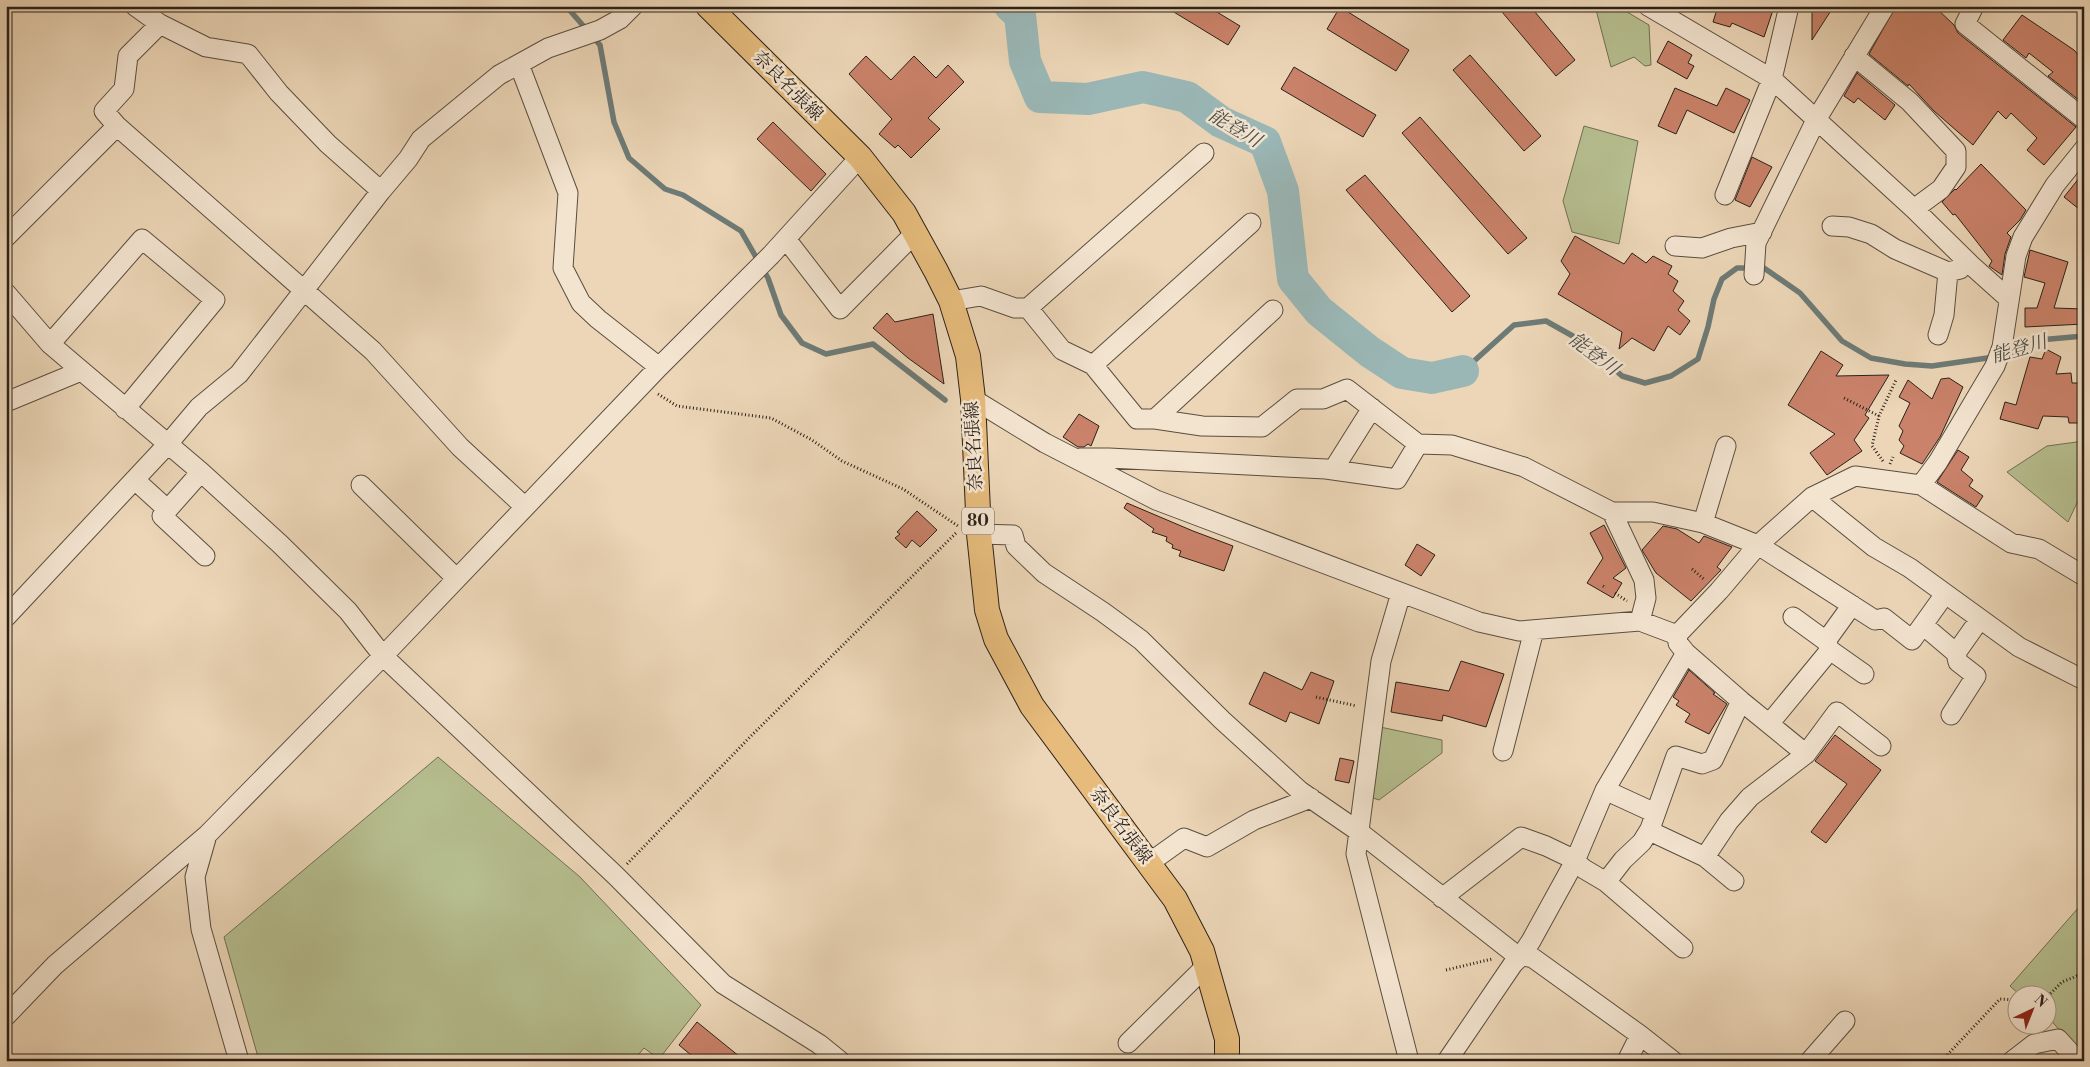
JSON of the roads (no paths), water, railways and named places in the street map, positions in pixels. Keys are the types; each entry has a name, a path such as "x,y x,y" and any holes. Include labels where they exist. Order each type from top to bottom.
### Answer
{"main road":[{"name":"奈良名張線","path":"708,6 860,157 904,213 916,232 951,301 968,356 973,399 970,531 987,610 996,639 1032,706 1054,739 1175,898 1202,951 1227,1039 1227,1061"}],"street":[{"path":"135,6 160,24 206,47 248,54 279,94 328,144 381,191"},
{"path":"9,610 135,480 199,407 239,374 408,159 421,139 499,75 548,48 582,38 600,30 620,19 633,6"},
{"path":"1648,6 1772,80 1914,209 1970,265 2009,298"},
{"path":"1725,195 1772,80 1789,6"},
{"path":"1754,276 1759,238 1816,120 1885,6"},
{"path":"1974,6 1965,24 2084,119"},
{"path":"160,24 128,56 124,90 104,111 117,126 373,352 460,447 524,506"},
{"path":"1854,56 1910,102 1956,151 1956,167 1940,189 1914,209"},
{"path":"519,64 568,193 563,268 580,303 659,366"},
{"path":"6,237 117,126"},
{"path":"1921,485 1938,462 1996,366 2002,347 2016,256 2023,237 2055,186 2084,149"},
{"path":"951,301 980,296 1014,308 1028,308 1204,154"},
{"path":"6,1016 55,965 207,835 384,656 524,506 659,366 757,270 860,157"},
{"path":"1093,365 1251,223"},
{"path":"1832,226 1871,234 1948,272 1970,265"},
{"path":"786,239 840,309 916,232"},
{"path":"1675,246 1702,248 1730,238 1759,238"},
{"path":"50,344 142,239 215,300 125,409"},
{"path":"1938,335 1944,315 1948,272"},
{"path":"6,293 50,344 201,472 280,544 348,611 384,656 616,876 723,984 819,1044 840,1061"},
{"path":"1028,308 1062,350 1093,365 1137,419 1155,419 1202,426 1262,427 1297,399 1323,399 1347,389 1418,444 1452,445 1524,467 1612,512 1653,512 1703,523 1758,545 1875,620 1884,618 1912,640 1946,594"},
{"path":"1155,419 1273,310"},
{"path":"6,402 81,371"},
{"path":"973,399 1045,443 1078,458 1156,500 1479,622 1519,631 1640,621 1677,635"},
{"path":"1333,470 1372,408"},
{"path":"1078,458 1110,458 1333,470 1397,479 1418,444"},
{"path":"1703,523 1726,446"},
{"path":"201,472 162,516 205,556"},
{"path":"1677,635 1719,591 1758,545 1812,497 1855,476 1921,485 2011,543 2038,549 2084,576"},
{"path":"135,480 168,510"},
{"path":"361,485 456,578"},
{"path":"1812,497 1874,547 1910,568 2019,647 2084,680"},
{"path":"1612,512 1644,580 1646,598 1640,621"},
{"path":"970,531 1013,535 1016,546 1044,573 1141,640 1222,720 1300,791 1358,831 1442,898 1518,955 1533,958 1673,1061"},
{"path":"1401,593 1381,661 1356,854 1409,1061"},
{"path":"1769,724 1828,646 1852,605"},
{"path":"1793,617 1864,674"},
{"path":"1956,653 1980,619"},
{"path":"1923,625 1956,653 1958,662 1976,676 1951,715"},
{"path":"1503,751 1534,630"},
{"path":"1677,635 1678,643 1686,653 1806,754"},
{"path":"1447,1061 1513,964 1575,862 1605,790 1686,653"},
{"path":"1606,882 1623,860 1642,842 1653,821 1676,756 1702,764 1713,760 1741,701"},
{"path":"1705,857 1729,821 1750,797 1806,754 1837,712 1881,746"},
{"path":"1605,790 1653,821"},
{"path":"1149,863 1184,838 1207,847 1254,820 1311,798"},
{"path":"1653,821 1654,833 1705,857 1734,880"},
{"path":"207,835 195,877 201,929 238,1060"},
{"path":"1442,898 1521,837 1546,846 1606,882 1683,948"},
{"path":"1128,1043 1206,966"},
{"path":"1810,1061 1844,1021"},
{"path":"1627,1061 1640,1035"},
{"path":"2012,1061 2034,1044 2058,1039 2078,1061"}],"waterway":[{"path":"566,6 600,45 614,122 629,158 665,189 683,195 741,231 768,278 781,315 802,343 826,354 873,344 945,400"},
{"name":"能登川","path":"1010,6 1020,15 1025,61 1040,97 1088,99 1143,87 1187,97 1221,122 1265,142 1283,191 1293,279 1319,311 1370,352 1402,373 1432,378 1463,371"},
{"name":"能登川","path":"1463,371 1514,325 1546,321 1587,344 1622,376 1645,383 1671,376 1698,359 1714,299 1722,279 1737,268 1764,268 1800,293 1842,341 1871,358 1905,364 1932,366 2008,355 2039,340 2084,336"}]}
